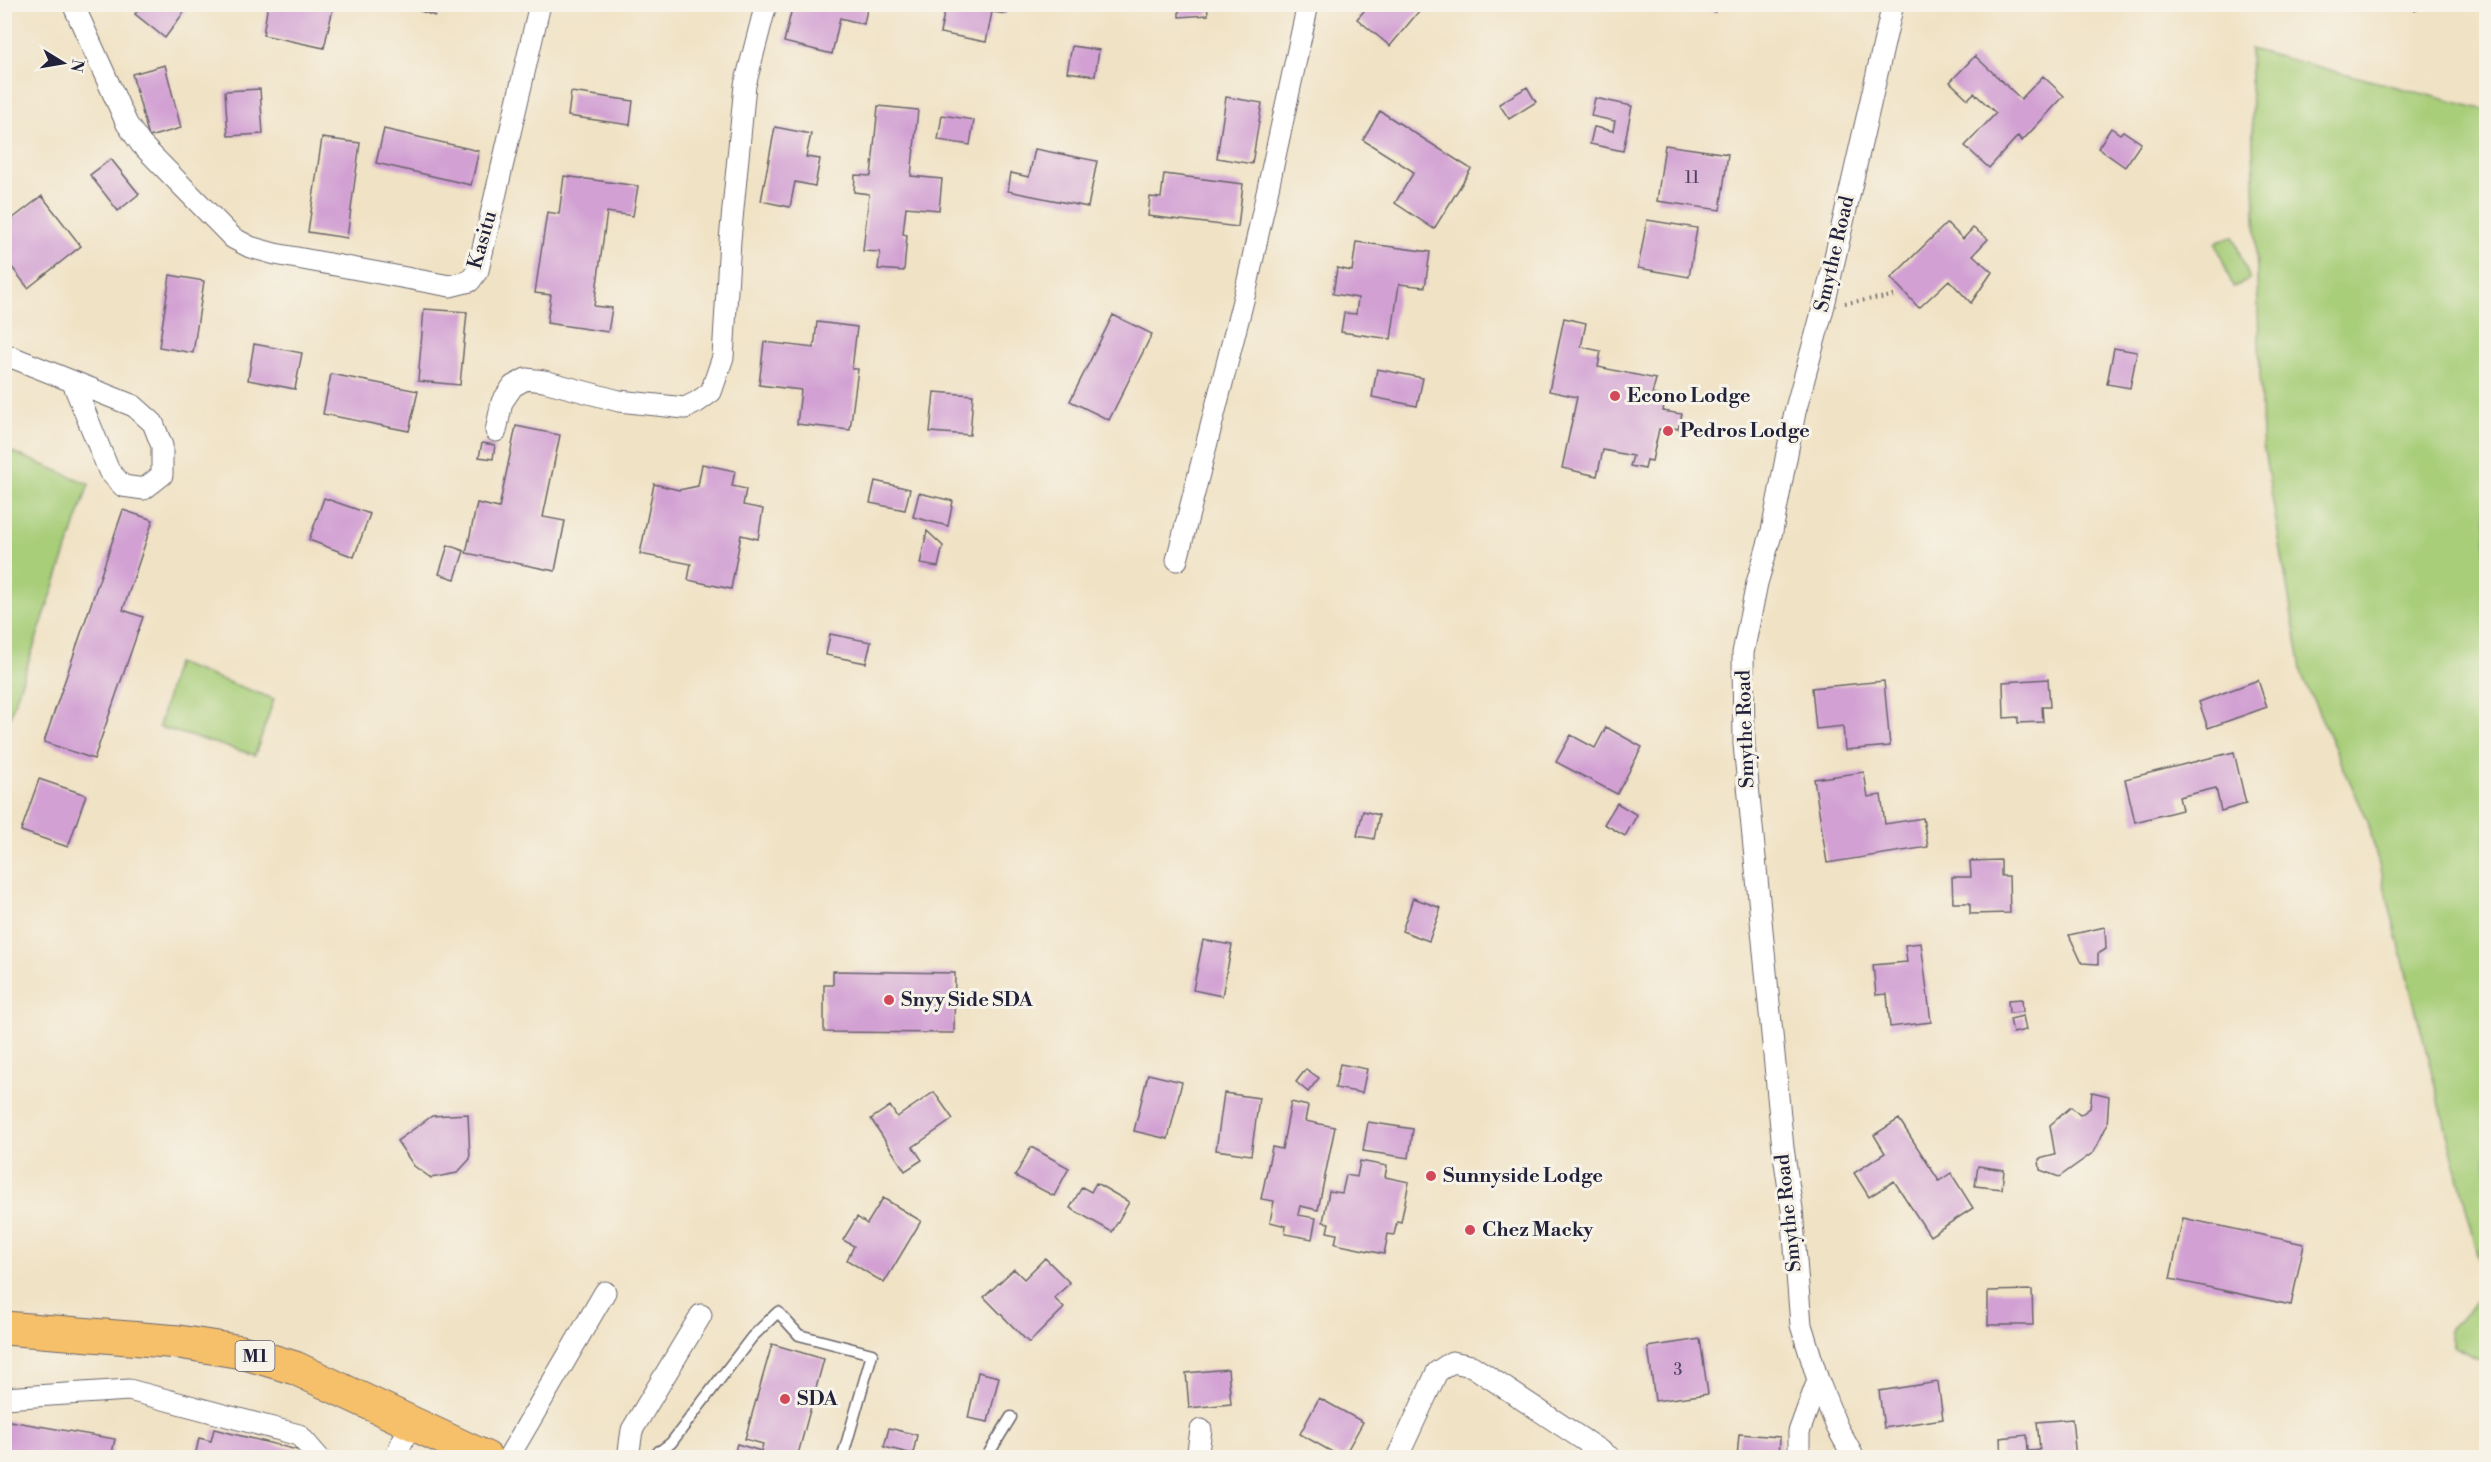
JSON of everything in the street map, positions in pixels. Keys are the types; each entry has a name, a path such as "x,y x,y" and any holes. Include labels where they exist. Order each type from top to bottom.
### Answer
{"highway":[{"name":"M1","path":"4,1328 179,1342 242,1352 295,1368 486,1458"}],"street":[{"name":"Kasitu","path":"73,4 127,124 141,144 233,238 250,247 275,254 450,286 470,281 478,270 540,4"},
{"path":"496,431 502,402 513,386 526,379 544,381 619,401 685,408 711,392 723,357 730,240 745,85 766,4"},
{"path":"1177,560 1247,285 1308,4"},
{"name":"Smythe Road","path":"1854,1458 1837,1427 1818,1380 1801,1324 1792,1209 1783,1148 1744,744 1743,653 1757,583 1772,531 1795,412 1824,305 1893,4"},
{"path":"4,354 134,406 153,423 162,446 162,475 144,489 123,486 109,471 73,383"},
{"path":"508,1458 605,1292"},
{"path":"628,1458 632,1430 701,1315"},
{"path":"1397,1458 1437,1372 1452,1362 1472,1366 1611,1458"},
{"path":"1799,1458 1799,1432 1818,1380"},
{"path":"4,1398 129,1390 299,1435 319,1458"},
{"path":"395,1458 411,1422"},
{"path":"1197,1458 1201,1430"}],"lane":[{"path":"655,1454 671,1443 752,1336 778,1312 799,1335 872,1354 844,1452"},
{"path":"986,1458 1011,1418"},
{"path":"655,1454 673,1458"}],"path":[{"path":"2414,4 2417,14"},
{"path":"1824,305 1894,296"}],"green space":[{"path":"2250,49 2486,110 2486,1286 2368,822 2302,675 2262,438"},
{"path":"2233,236 2250,280 2233,287 2216,243"},
{"path":"5,449 89,484 5,731"},
{"path":"176,663 274,699 255,755 159,727"},
{"path":"2479,1300 2486,1300 2486,1362 2453,1346 2449,1329"}],"building":[{"path":"142,4 190,4 165,38 135,14"},
{"path":"268,4 334,4 324,48 263,35"},
{"path":"400,4 439,4 435,16"},
{"path":"809,4 868,4 864,24 840,18 832,54 784,42 792,8 807,12"},
{"path":"946,4 1008,4 1006,14 992,12 986,42 940,33"},
{"path":"1179,4 1207,4 1208,15 1179,17"},
{"path":"1370,4 1425,4 1390,46 1357,19"},
{"path":"1687,4 1716,4 1715,12"},
{"path":"1072,46 1099,50 1095,76 1067,72"},
{"path":"1975,56 2021,99 2043,76 2064,96 2022,141 2018,136 1989,168 1965,146 1996,113 1974,93 1968,99 1950,82"},
{"path":"165,65 181,128 149,137 132,74"},
{"path":"1527,87 1536,102 1509,119 1499,104"},
{"path":"260,89 263,134 228,136 225,91"},
{"path":"571,92 633,101 630,125 568,116"},
{"path":"1226,97 1262,103 1252,164 1217,158"},
{"path":"1595,98 1632,106 1623,151 1590,144 1594,127 1613,131 1615,121 1591,116"},
{"path":"878,106 918,110 911,176 942,179 939,210 906,207 903,234 907,235 904,271 878,269 880,252 863,251 869,194 854,192 855,175 871,176"},
{"path":"1380,111 1471,169 1434,229 1395,203 1414,172 1363,140"},
{"path":"942,115 974,120 970,145 938,140"},
{"path":"775,127 811,134 806,157 820,159 815,186 795,182 790,207 761,201"},
{"path":"2111,128 2120,134 2123,131 2141,143 2125,167 2098,148"},
{"path":"384,129 479,151 471,185 376,163"},
{"path":"322,138 360,143 347,238 308,232"},
{"path":"1665,145 1728,154 1720,210 1657,201"},
{"path":"1035,149 1097,161 1088,207 1008,191 1011,173 1029,177"},
{"path":"111,159 139,194 118,211 90,175"},
{"path":"1164,174 1243,184 1238,227 1148,216 1150,197 1161,198"},
{"path":"564,176 638,186 633,216 607,212 594,306 612,308 608,332 547,323 551,295 535,293 547,212 559,214"},
{"path":"42,196 81,246 28,288 4,257 4,225"},
{"path":"1647,220 1697,228 1689,277 1638,268"},
{"path":"1947,223 1963,239 1973,228 1988,239 1973,255 1992,272 1971,303 1949,280 1919,308 1891,278"},
{"path":"1356,242 1430,252 1425,287 1399,284 1391,339 1341,332 1344,313 1356,314 1358,298 1333,294 1337,268 1352,271"},
{"path":"170,275 204,281 193,353 159,347"},
{"path":"424,309 467,312 460,385 418,381"},
{"path":"1113,315 1152,334 1109,420 1070,401"},
{"name":"Econo Lodge","path":"1564,318 1586,323 1581,347 1601,351 1598,367 1656,379 1652,394 1665,397 1663,411 1682,414 1678,429 1669,427 1668,431 1659,429 1652,461 1647,460 1645,469 1630,466 1633,456 1603,450 1597,476 1562,468 1577,397 1549,391"},
{"path":"817,322 857,327 852,369 858,369 850,430 797,424 801,390 759,385 764,342 814,348"},
{"path":"254,344 302,353 295,389 248,380"},
{"path":"2114,348 2137,352 2130,388 2107,384"},
{"path":"1377,369 1423,378 1417,406 1372,397"},
{"path":"331,374 418,391 409,431 323,414"},
{"path":"934,392 973,395 970,435 930,432"},
{"path":"516,426 560,435 543,517 565,521 555,571 466,553 477,503 499,508"},
{"path":"482,443 495,445 493,459 479,457"},
{"path":"702,464 735,471 732,486 746,489 743,505 763,509 758,539 741,535 731,589 688,580 691,564 640,554 654,484 679,490 698,486"},
{"path":"875,481 910,489 905,510 870,503"},
{"path":"919,493 953,501 948,526 913,517"},
{"path":"324,498 370,514 354,557 309,540"},
{"path":"123,510 153,520 123,610 143,617 94,759 44,742"},
{"path":"927,531 943,546 938,567 920,564"},
{"path":"448,545 464,551 455,579 439,574"},
{"path":"830,634 871,642 866,663 826,655"},
{"path":"2048,679 2050,707 2042,707 2043,722 2018,723 2018,717 2004,718 2003,682"},
{"path":"2258,680 2267,707 2208,728 2199,702"},
{"path":"1884,681 1890,746 1845,750 1843,726 1816,729 1812,688"},
{"path":"1606,727 1642,747 1617,794 1556,762 1571,735 1595,748"},
{"path":"2234,752 2246,804 2221,811 2216,788 2179,797 2182,810 2135,822 2125,779"},
{"path":"1864,772 1868,797 1881,795 1885,824 1923,818 1928,847 1827,863 1814,779"},
{"path":"39,779 86,795 68,847 21,831"},
{"path":"1617,803 1637,815 1625,836 1604,824"},
{"path":"1363,811 1379,815 1374,839 1357,836"},
{"path":"2001,860 2001,876 2009,876 2010,913 1970,914 1970,903 1953,903 1952,877 1971,877 1970,861"},
{"path":"1413,898 1441,908 1429,941 1402,931"},
{"path":"2105,927 2106,949 2098,954 2098,964 2082,963 2069,935"},
{"path":"1203,940 1232,945 1222,996 1193,990"},
{"path":"1921,943 1931,1022 1890,1027 1887,994 1876,995 1873,965 1907,962 1905,945"},
{"name":"Snyy Side SDA","path":"833,971 955,973 954,1033 824,1032 824,985 833,985"},
{"path":"2022,999 2023,1012 2009,1013 2008,1000"},
{"path":"2023,1016 2026,1030 2013,1033 2010,1019"},
{"path":"1340,1064 1367,1069 1362,1093 1335,1088"},
{"path":"1306,1069 1319,1078 1308,1092 1296,1082"},
{"path":"1148,1074 1182,1082 1168,1139 1134,1131"},
{"path":"934,1092 953,1119 913,1147 922,1160 905,1171 871,1119 890,1106 897,1117"},
{"path":"2092,1092 2109,1096 2107,1125 2094,1152 2059,1177 2040,1170 2039,1159 2055,1155 2050,1125 2071,1107 2080,1115 2090,1108"},
{"path":"1224,1093 1259,1098 1251,1155 1216,1150"},
{"path":"1291,1102 1308,1106 1305,1121 1335,1127 1318,1210 1300,1206 1298,1215 1316,1218 1312,1239 1285,1234 1286,1226 1270,1222 1274,1201 1261,1199 1272,1147 1282,1149"},
{"path":"468,1114 470,1159 457,1173 431,1178 414,1166 397,1141 432,1116"},
{"path":"1899,1119 1939,1181 1951,1173 1973,1208 1930,1236 1894,1181 1869,1197 1854,1173 1885,1153 1874,1135"},
{"path":"1368,1122 1413,1129 1409,1158 1363,1151"},
{"path":"1031,1147 1069,1168 1054,1196 1015,1176"},
{"path":"1360,1161 1387,1166 1385,1177 1409,1182 1401,1222 1397,1221 1394,1235 1388,1234 1384,1254 1335,1244 1337,1234 1327,1232 1329,1223 1323,1222 1329,1191 1342,1193 1346,1175 1357,1177"},
{"path":"1978,1166 2004,1170 2002,1189 1975,1186"},
{"path":"1096,1183 1129,1202 1112,1232 1070,1208 1082,1187 1091,1192"},
{"path":"883,1198 921,1221 884,1283 847,1260 854,1246 843,1240 857,1217 867,1224"},
{"path":"2183,1218 2304,1244 2291,1305 2170,1279"},
{"path":"1045,1258 1070,1283 1054,1298 1064,1308 1029,1343 984,1297 1014,1269 1024,1279"},
{"path":"2032,1290 2033,1325 1988,1325 1988,1291"},
{"path":"1700,1339 1708,1394 1655,1401 1648,1347"},
{"name":"SDA","path":"772,1344 824,1359 797,1458 733,1458 737,1444 761,1451 763,1444 745,1439"},
{"path":"1228,1369 1231,1404 1189,1408 1186,1373"},
{"path":"978,1372 999,1377 988,1422 968,1418"},
{"path":"1938,1382 1943,1419 1884,1428 1879,1391"},
{"path":"1319,1398 1363,1422 1343,1458 1300,1434"},
{"path":"2072,1419 2076,1458 2001,1458 2000,1438 2027,1435 2028,1451 2040,1450 2037,1422"},
{"path":"4,1420 115,1439 111,1458 4,1458"},
{"path":"889,1428 917,1435 913,1454 884,1447"},
{"path":"214,1429 301,1451 300,1458 195,1457 199,1438 211,1441"},
{"path":"1739,1434 1780,1437 1779,1458 1737,1458"}],"place":[{"name":"Econo Lodge","path":"1615,396"},
{"name":"Pedros Lodge","path":"1668,431"},
{"name":"Snyy Side SDA","path":"889,1000"},
{"name":"Sunnyside Lodge","path":"1431,1176"},
{"name":"Chez Macky","path":"1470,1230"},
{"name":"SDA","path":"785,1399"}]}
